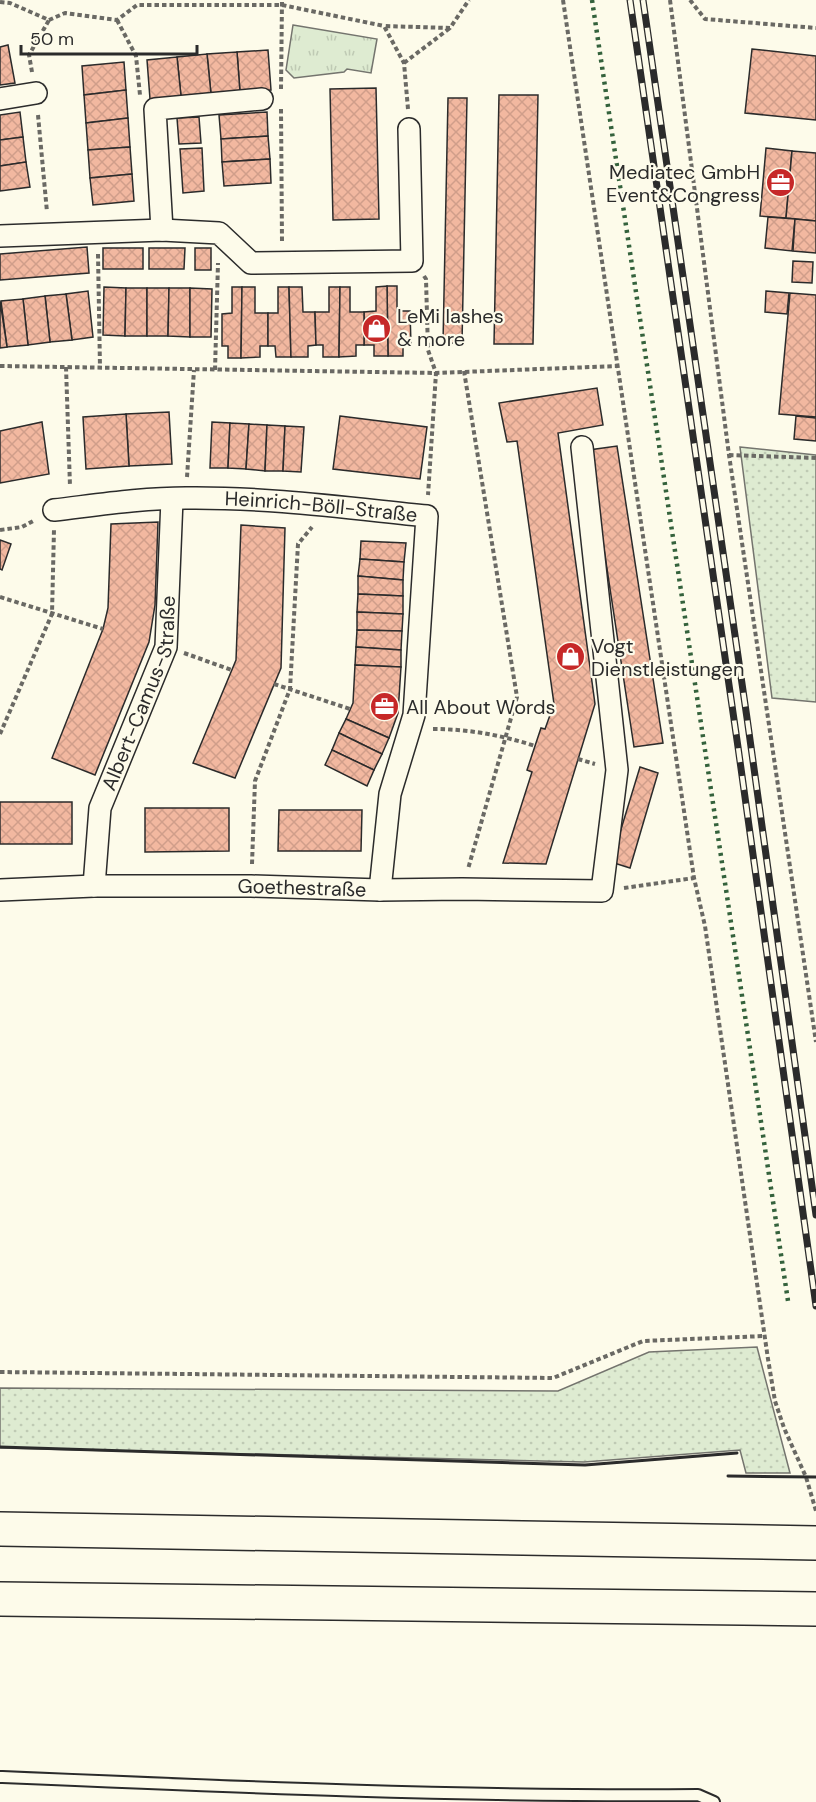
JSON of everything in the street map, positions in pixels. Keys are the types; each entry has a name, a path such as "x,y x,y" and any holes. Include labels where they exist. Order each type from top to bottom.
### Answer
{"highway":[{"path":"0,1529 805,1543"},
{"path":"0,1599 808,1608"}],"street":[{"path":"0,99 36,93"},
{"path":"162,230 155,109 262,99"},
{"path":"0,236 162,230 219,233 251,263 412,261 409,129"},
{"path":"582,447 617,770 602,891"},
{"name":"Heinrich-Böll-Straße","path":"62,509 179,498 245,499 427,516 414,715 390,794 380,890"},
{"name":"Albert-Camus-Straße","path":"94,886 100,808 166,647 179,498"},
{"name":"Goethestraße","path":"0,890 94,886 251,886 380,890 602,891"}],"lane":[{"path":"0,1777 542,1796 698,1795 714,1802"}],"path":[{"path":"404,63 450,28 469,0"},
{"path":"563,0 694,878 705,926 764,1336 775,1401 784,1428 806,1477 816,1511"},
{"path":"670,0 729,455 816,1042"},
{"path":"690,0 705,19 816,28"},
{"path":"0,2 10,3 49,20"},
{"path":"49,234 36,93 29,55 49,20 66,13 117,20 137,5 282,2 384,26 450,28"},
{"path":"282,2 282,263"},
{"path":"117,20 136,56 141,100 155,109"},
{"path":"384,26 404,63 409,129"},
{"path":"97,232 100,368"},
{"path":"215,370 219,233"},
{"path":"412,261 426,279 428,351 436,373 427,516"},
{"path":"0,366 436,373 618,366"},
{"path":"0,734 52,614 62,509 66,367"},
{"path":"179,498 194,370"},
{"path":"462,889 517,697 464,371"},
{"path":"729,455 816,458"},
{"path":"251,886 255,781 290,689 298,544 312,528 314,504"},
{"path":"0,530 22,527 62,509"},
{"path":"0,597 103,629"},
{"path":"166,647 232,670"},
{"path":"274,684 350,709"},
{"path":"408,729 462,729 507,737 535,746"},
{"path":"602,891 694,878"},
{"path":"0,1372 553,1378 644,1341 764,1336"}],"green space":[{"path":"293,25 377,39 371,73 347,69 344,72 294,78 286,70"},
{"path":"740,447 816,455 816,702 772,698"},
{"path":"757,1347 790,1473 746,1473 740,1450 584,1462 0,1448 0,1388 558,1391 649,1352"}],"building":[{"path":"8,45 15,83 0,85 0,47"},
{"path":"752,49 816,56 816,120 745,113"},
{"path":"268,50 271,90 240,92 237,52"},
{"path":"237,52 240,92 211,94 207,54"},
{"path":"207,54 211,94 181,96 177,57"},
{"path":"177,57 181,96 150,99 147,60"},
{"path":"124,62 126,90 84,95 82,66"},
{"path":"376,88 379,219 333,220 330,89"},
{"path":"126,90 128,118 86,123 84,95"},
{"path":"499,95 538,95 533,344 494,344"},
{"path":"448,98 467,98 462,343 443,343"},
{"path":"20,112 23,137 0,140 0,115"},
{"path":"267,112 268,136 221,139 219,115"},
{"path":"199,117 201,143 179,144 177,118"},
{"path":"128,118 130,147 88,150 86,123"},
{"path":"268,136 270,159 222,162 221,139"},
{"path":"23,137 26,162 0,166 0,140"},
{"path":"130,147 132,174 90,178 88,150"},
{"path":"202,148 204,191 183,193 180,149"},
{"path":"766,148 792,151 786,218 760,216"},
{"path":"792,151 816,153 816,221 786,218"},
{"path":"270,159 271,183 224,186 222,162"},
{"path":"26,162 30,187 0,191 0,166"},
{"path":"132,174 134,201 93,205 90,178"},
{"path":"768,217 795,219 792,251 765,248"},
{"path":"795,219 816,221 816,253 793,251"},
{"path":"87,247 89,273 0,280 0,254"},
{"path":"103,248 143,248 143,269 103,269"},
{"path":"149,248 185,248 184,269 149,269"},
{"path":"195,248 211,248 211,270 195,270"},
{"path":"793,261 813,262 812,283 792,282"},
{"path":"387,286 397,286 397,311 410,311 411,345 403,345 403,356 388,356"},
{"path":"387,286 388,356 374,356 374,345 364,345 364,312 376,311 376,287"},
{"path":"104,287 126,288 125,336 103,335"},
{"path":"232,287 242,287 241,358 228,358 228,346 222,346 222,314 232,313"},
{"path":"242,287 255,287 255,313 268,313 268,346 260,346 260,357 241,358"},
{"path":"278,287 289,287 291,357 276,357 275,346 268,346 268,313 278,313"},
{"path":"289,287 302,287 303,312 315,312 316,345 308,346 308,357 291,357"},
{"path":"329,287 340,287 339,357 323,357 323,345 316,345 315,312 329,312"},
{"path":"340,287 350,287 350,312 364,312 364,345 356,345 356,356 339,357"},
{"path":"126,288 147,288 147,336 125,336"},
{"path":"147,288 169,288 168,336 147,336"},
{"path":"169,288 190,288 190,337 168,336"},
{"path":"190,288 212,289 211,337 190,337"},
{"path":"88,291 93,337 72,340 66,294"},
{"path":"766,291 789,293 787,314 765,312"},
{"path":"790,293 816,295 816,417 779,414"},
{"path":"66,294 72,340 50,342 45,296"},
{"path":"45,296 50,342 28,345 23,299"},
{"path":"23,299 28,345 7,347 1,301"},
{"path":"0,301 7,347 0,348"},
{"path":"597,388 603,425 558,433 595,704 546,864 503,863 532,772 527,770 541,728 545,729 554,704 517,441 507,442 499,403"},
{"path":"169,412 172,464 129,466 126,414"},
{"path":"126,414 129,466 86,469 83,417"},
{"path":"340,416 427,427 420,479 333,469"},
{"path":"796,416 816,418 816,441 794,439"},
{"path":"42,422 49,474 0,483 0,431"},
{"path":"212,422 230,423 228,468 210,468"},
{"path":"230,423 249,424 246,469 228,468"},
{"path":"249,424 267,425 265,471 246,469"},
{"path":"267,425 285,426 283,471 265,471"},
{"path":"285,426 304,427 301,472 283,471"},
{"path":"617,446 663,743 634,747 589,450"},
{"path":"158,522 155,605 149,642 95,775 52,758 103,629 108,608 111,524"},
{"path":"241,525 285,528 281,668 235,778 193,763 236,660"},
{"path":"0,540 11,544 2,570 0,569"},
{"path":"361,541 406,543 404,562 360,559"},
{"path":"360,559 404,562 403,580 358,576"},
{"path":"358,576 403,580 403,596 358,594"},
{"path":"358,594 403,596 403,614 357,612"},
{"path":"357,612 403,614 402,631 357,630"},
{"path":"357,630 402,631 401,650 356,647"},
{"path":"356,647 401,650 401,667 355,665"},
{"path":"355,665 401,667 398,713 389,738 346,719 353,703"},
{"path":"346,719 389,738 382,754 339,733"},
{"path":"339,733 382,754 374,770 332,750"},
{"path":"332,750 374,770 367,786 325,765"},
{"path":"640,767 658,773 630,868 611,862"},
{"path":"0,802 72,802 72,844 0,844"},
{"path":"145,808 229,808 229,851 145,852"},
{"path":"279,810 362,810 361,851 278,851"}],"railway":[{"path":"630,0 816,1306"},
{"path":"643,0 816,1215"}],"hedge":[{"path":"592,0 788,1301"}],"wall":[{"path":"0,1447 585,1465 737,1453"},
{"path":"728,1476 816,1477"}],"place":[{"name":"Mediatec GmbH Event&Congress","path":"781,183"},
{"name":"LeMi lashes & more","path":"376,328"},
{"name":"Vogt Dienstleistungen","path":"570,657"},
{"name":"All About Words","path":"385,707"}]}
